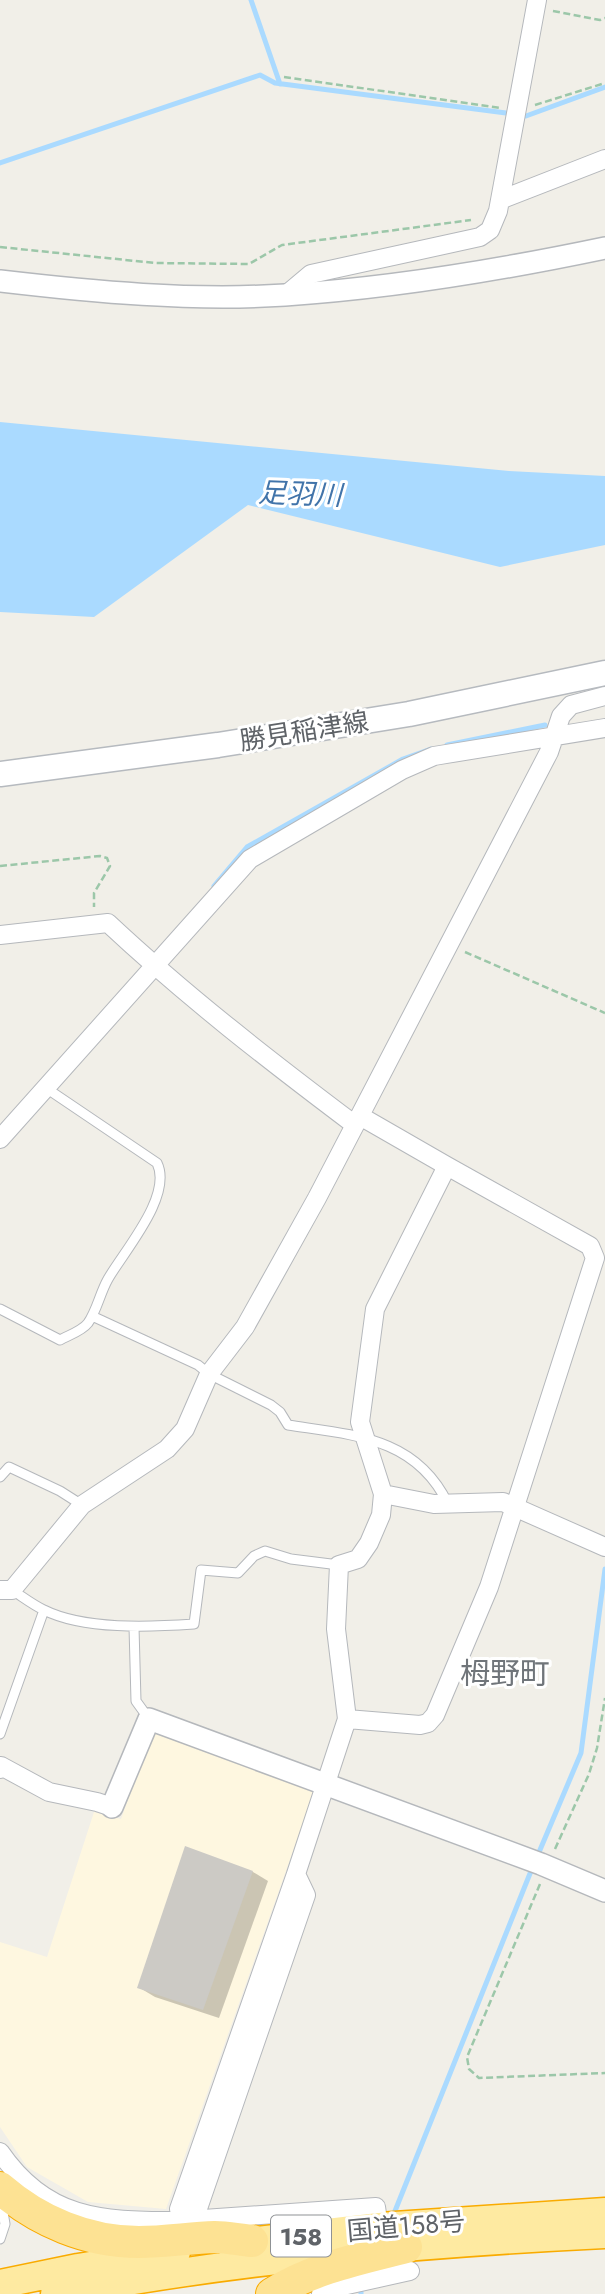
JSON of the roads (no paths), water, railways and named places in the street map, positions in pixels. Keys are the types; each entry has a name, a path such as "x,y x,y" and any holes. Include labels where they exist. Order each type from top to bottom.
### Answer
{"highway":[{"path":"0,2188 42,2218 100,2238 138,2242 217,2237 252,2241"},
{"name":"国道158号","path":"0,2284 145,2257 252,2241 379,2227 605,2212"},
{"name":"国道158号","path":"55,2294 251,2264 408,2259 605,2234"},
{"path":"272,2294 310,2274 344,2262 408,2259"}],"main road":[{"name":"勝見稲津線","path":"0,774 191,749 409,714 605,673"}],"street":[{"path":"286,295 311,274 480,237 489,230 498,209 537,4"},
{"path":"498,209 605,159"},
{"path":"0,281 114,292 202,296 286,295 377,287 605,248"},
{"path":"6,1590 82,1505 167,1449 185,1429 209,1374 245,1327 358,1120 549,752 561,716 572,705 605,696"},
{"path":"0,1139 151,963 250,859 402,770 434,756 605,728"},
{"path":"0,935 108,923 250,1046 358,1120 590,1245 595,1258 489,1587 435,1715 428,1723 420,1725 347,1719"},
{"path":"179,2209 347,1719 336,1629 339,1565 358,1559 369,1543 381,1515 383,1494 360,1422 375,1309 447,1166"},
{"path":"383,1494 435,1504 503,1502 604,1546"},
{"path":"0,1766 48,1792 112,1807 149,1719 605,1891"},
{"path":"194,2220 306,1895 296,1874"},
{"path":"0,2152 27,2185 54,2203 83,2215 142,2221 194,2220 376,2207 379,2227"},
{"path":"321,2294 408,2259"}],"lane":[{"path":"0,1309 60,1339 86,1326 108,1279 134,1242 159,1185 161,1171 157,1163 46,1088"},
{"path":"92,1316 198,1365 209,1374 271,1405 280,1412 288,1425 363,1436 402,1452 439,1485 448,1504"},
{"path":"0,1477 9,1467 60,1490 82,1505"},
{"path":"6,1590 44,1611 65,1618 134,1627 194,1624 201,1570 238,1573 254,1556 265,1551 292,1559 339,1565"},
{"path":"0,1734 44,1611"},
{"path":"134,1627 136,1701 149,1719"},
{"path":"0,2195 5,2224 0,2239"}],"water":[{"name":"足羽川","path":"0,422 509,471 605,476 605,545 500,567 248,505 94,617 0,612"}],"waterway":[{"path":"251,0 280,84"},
{"path":"0,163 260,75 275,83 506,113"},
{"path":"526,116 605,87"},
{"path":"447,745 545,725"},
{"path":"214,886 247,847 403,759 431,749"},
{"path":"537,1857 581,1753 605,1569"},
{"path":"395,2211 533,1866"}],"district":[{"name":"栂野町","path":"505,1673"}]}
